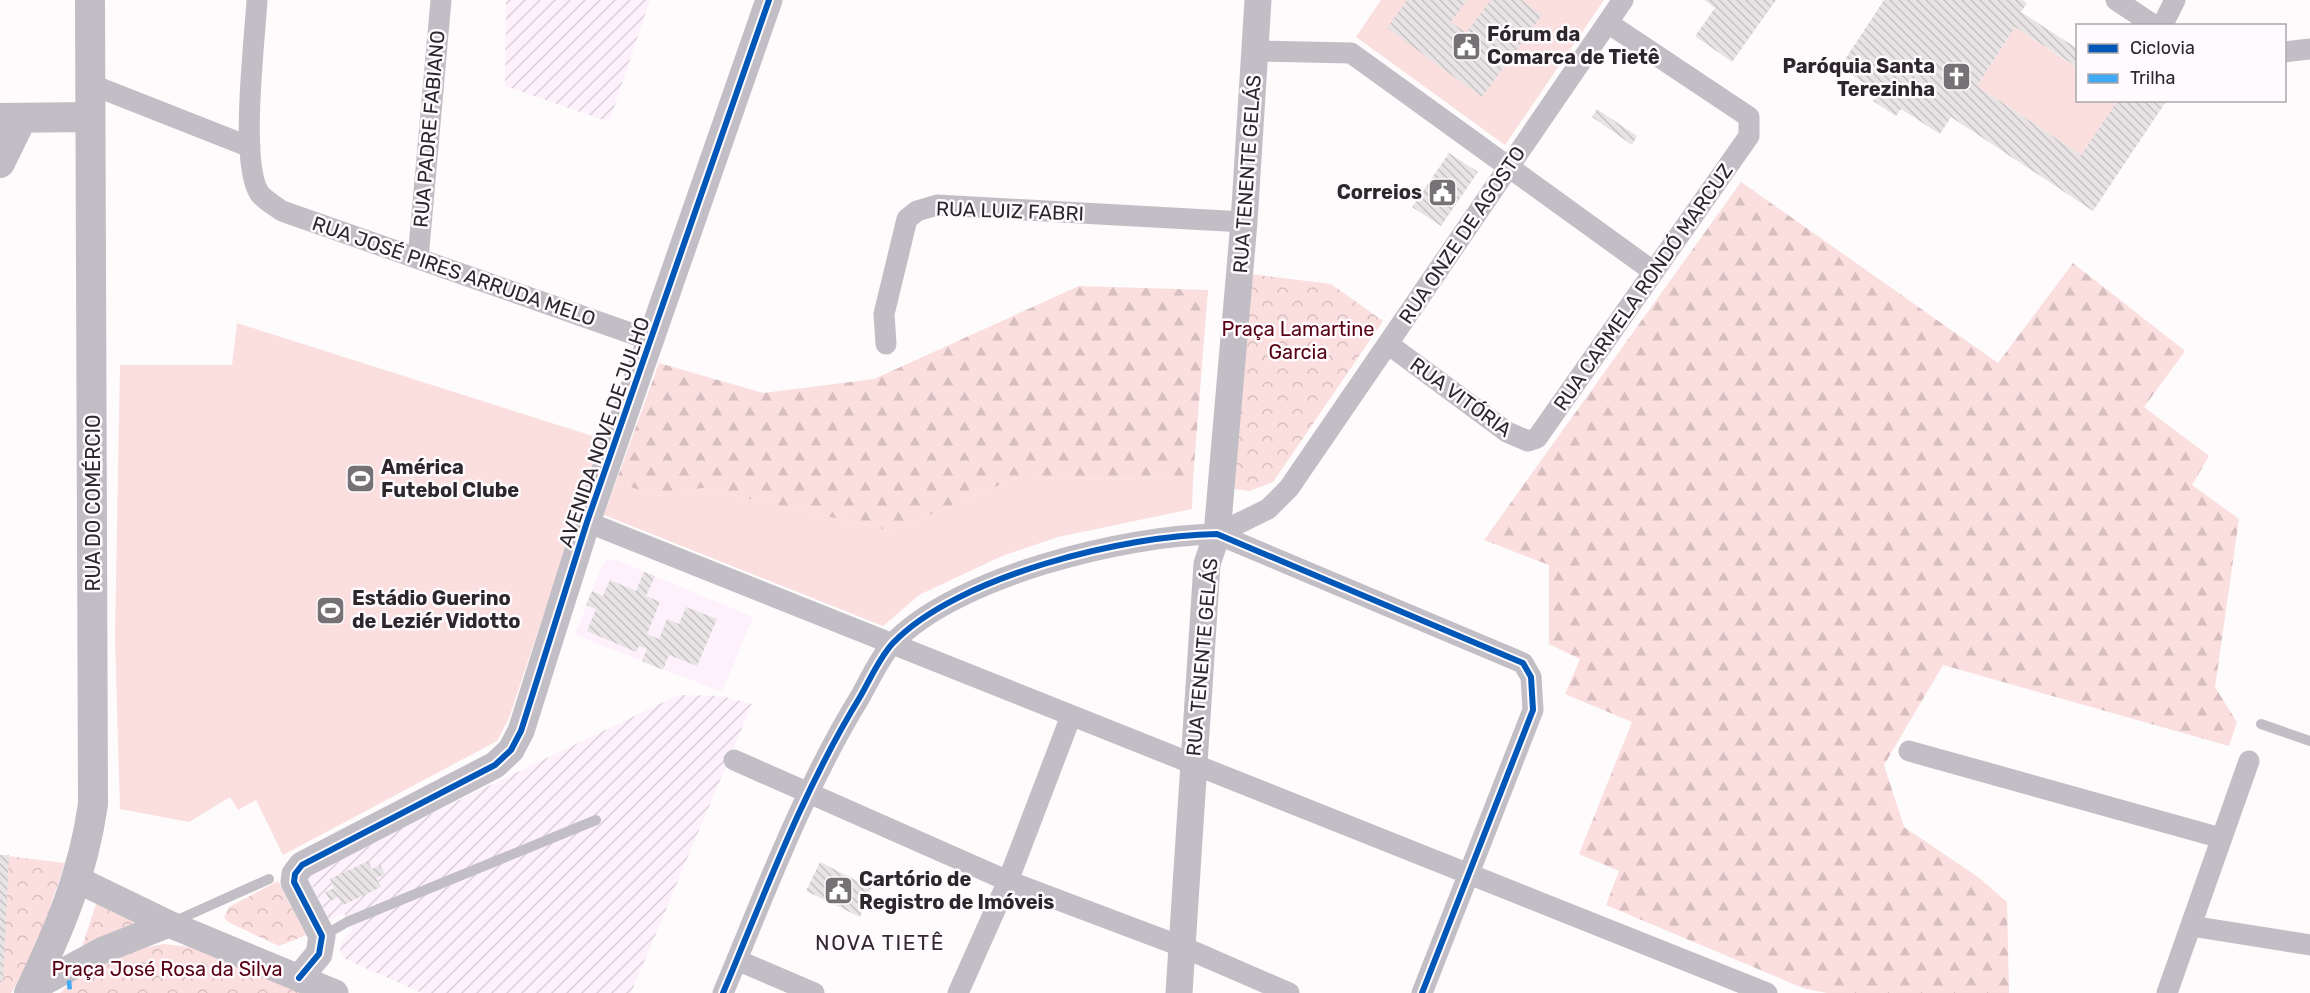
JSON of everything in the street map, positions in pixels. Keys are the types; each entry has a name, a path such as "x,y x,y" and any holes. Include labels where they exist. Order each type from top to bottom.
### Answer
{"main road":[{"name":"RUA DO COMÉRCIO","path":"30,991 67,910 78,880 93,804 90,0"},
{"path":"0,163 11,118 90,117"}],"street":[{"path":"90,84 250,147 257,0"},
{"name":"RUA PADRE FABIANO","path":"418,259 441,0"},
{"name":"AVENIDA NOVE DE JULHO","path":"321,945 294,882 302,865 495,765 511,750 521,731 547,657 588,522 653,341 769,0"},
{"name":"RUA TENENTE GELÁS","path":"1179,993 1192,763 1207,564 1217,534 1244,222 1258,0"},
{"name":"RUA ONZE DE AGOSTO","path":"1217,534 1268,509 1289,488 1623,0"},
{"path":"2163,24 2175,0"},
{"path":"2118,1 2152,24"},
{"name":"RUA CARMELA RONDÓ MARCUZ","path":"1537,438 1749,136 1749,117 1608,22"},
{"path":"2286,52 2310,49"},
{"path":"1256,51 1351,53 1654,272"},
{"name":"RUA JOSÉ PIRES ARRUDA MELO","path":"250,147 252,175 260,194 282,211 653,341"},
{"name":"RUA LUIZ FABRI","path":"886,344 884,314 907,219 917,211 937,205 1244,222"},
{"name":"RUA VITÓRIA","path":"1388,344 1507,432 1528,441 1537,438"},
{"path":"588,522 1767,993"},
{"path":"723,993 808,791 845,722 892,644 920,621 963,596 1007,575 1061,560 1179,535 1217,534 1523,663 1531,677 1533,710 1422,993"},
{"path":"958,993 1008,881 1071,716"},
{"path":"1909,751 2221,838"},
{"path":"734,759 1008,881 1183,947 1289,993"},
{"path":"2167,993 2249,761"},
{"path":"78,880 297,982 328,992 321,945"},
{"path":"30,991 103,950 169,924"},
{"path":"2191,926 2310,945"},
{"path":"297,982 321,945"},
{"path":"736,960 814,993"}],"lane":[{"path":"2261,724 2310,741"},
{"path":"321,945 347,922 596,820"},
{"path":"169,924 268,879"}],"shaded area":[{"path":"506,0 650,0 609,122 505,86"},
{"path":"607,560 616,560 753,617 722,692 575,635 602,565"},
{"path":"678,695 722,696 752,704 631,993 422,993 343,958 340,950 342,941 352,930 344,913 329,920 306,874"}],"green space":[{"path":"1381,0 1604,0 1505,145 1356,37"},
{"path":"2015,27 2076,67 2076,102 2117,102 2081,155 1977,86"},
{"path":"1741,182 1998,363 2073,263 2185,351 2144,407 2209,456 2192,485 2239,519 2215,687 2237,722 2229,746 1943,665 1884,765 1904,827 1978,877 2007,902 2009,993 1827,993 1803,988 1606,905 1619,871 1579,854 1632,722 1565,694 1580,659 1549,644 1549,565 1484,540"},
{"name":"Praça Lamartine Garcia","path":"1242,273 1331,284 1383,321 1273,482 1249,491 1228,488"},
{"path":"1079,286 1208,290 1193,479 1016,478 892,531 702,488 657,496 616,482 659,363 763,393 874,379"},
{"name":"Estádio Guerino de Leziér Vidotto","path":"237,323 602,439 509,718 497,741 283,855 256,800 238,810 230,797 189,822 120,809 115,637 120,365 232,365"},
{"path":"1016,478 1193,479 1192,509 1058,537 1002,556 919,595 883,626 604,515 616,482 657,496 702,488 892,531"},
{"path":"0,855 65,863 34,954 11,993 0,993"},
{"path":"278,881 306,935 279,946 228,922 224,917 229,907"},
{"path":"97,901 143,915 145,928 79,956"},
{"name":"Praça José Rosa da Silva","path":"164,944 191,947 302,993 60,993 82,974 108,960 136,950"}],"building":[{"name":"Fórum da Comarca de Tietê","path":"1407,0 1467,0 1451,22 1466,33 1491,0 1522,0 1542,15 1482,97 1387,28"},
{"path":"1704,0 1776,0 1732,62 1695,36 1715,8"},
{"path":"1884,0 2022,0 2027,3 2021,12 2076,48 2076,67 2015,27 1977,86 2081,155 2117,102 2165,103 2093,211 1951,117 1940,134 1901,109 1896,116 1873,101 1879,93 1840,67"},
{"path":"1597,109 1637,136 1632,145 1592,117"},
{"name":"Correios","path":"1449,153 1478,172 1441,226 1412,207"},
{"path":"644,572 655,576 646,596 660,602 647,634 659,639 667,619 679,624 686,607 717,619 697,666 669,655 663,670 642,661 647,649 639,646 636,652 587,631 596,609 586,605 592,591 603,596 610,580 636,591"},
{"path":"0,855 9,855 3,982 0,982"},
{"path":"368,861 372,869 380,865 385,874 376,878 381,887 343,905 338,897 330,901 325,892 334,888 330,879"},
{"name":"Cartório de Registro de Imóveis","path":"820,862 871,888 860,917 806,891"}],"marked path":[{"path":"68,967 70,993"}],"cycle path":[{"path":"299,978 319,954 322,936 294,882 295,874 302,865 495,765 511,750 521,731 587,522 769,0"},
{"path":"723,993 786,842 820,768 879,662 893,643 922,619 958,598 1000,579 1091,551 1180,536 1217,534 1523,663 1531,677 1533,710 1422,993"}],"place":[{"name":"Fórum da Comarca de Tietê","path":"1466,46"},
{"name":"Paróquia Santa Terezinha","path":"1956,77"},
{"name":"Correios","path":"1443,192"},
{"name":"América Futebol Clube","path":"360,479"},
{"name":"Estádio Guerino de Leziér Vidotto","path":"331,610"},
{"name":"Cartório de Registro de Imóveis","path":"838,890"}],"district":[{"name":"NOVA TIETÊ","path":"880,942"}]}
